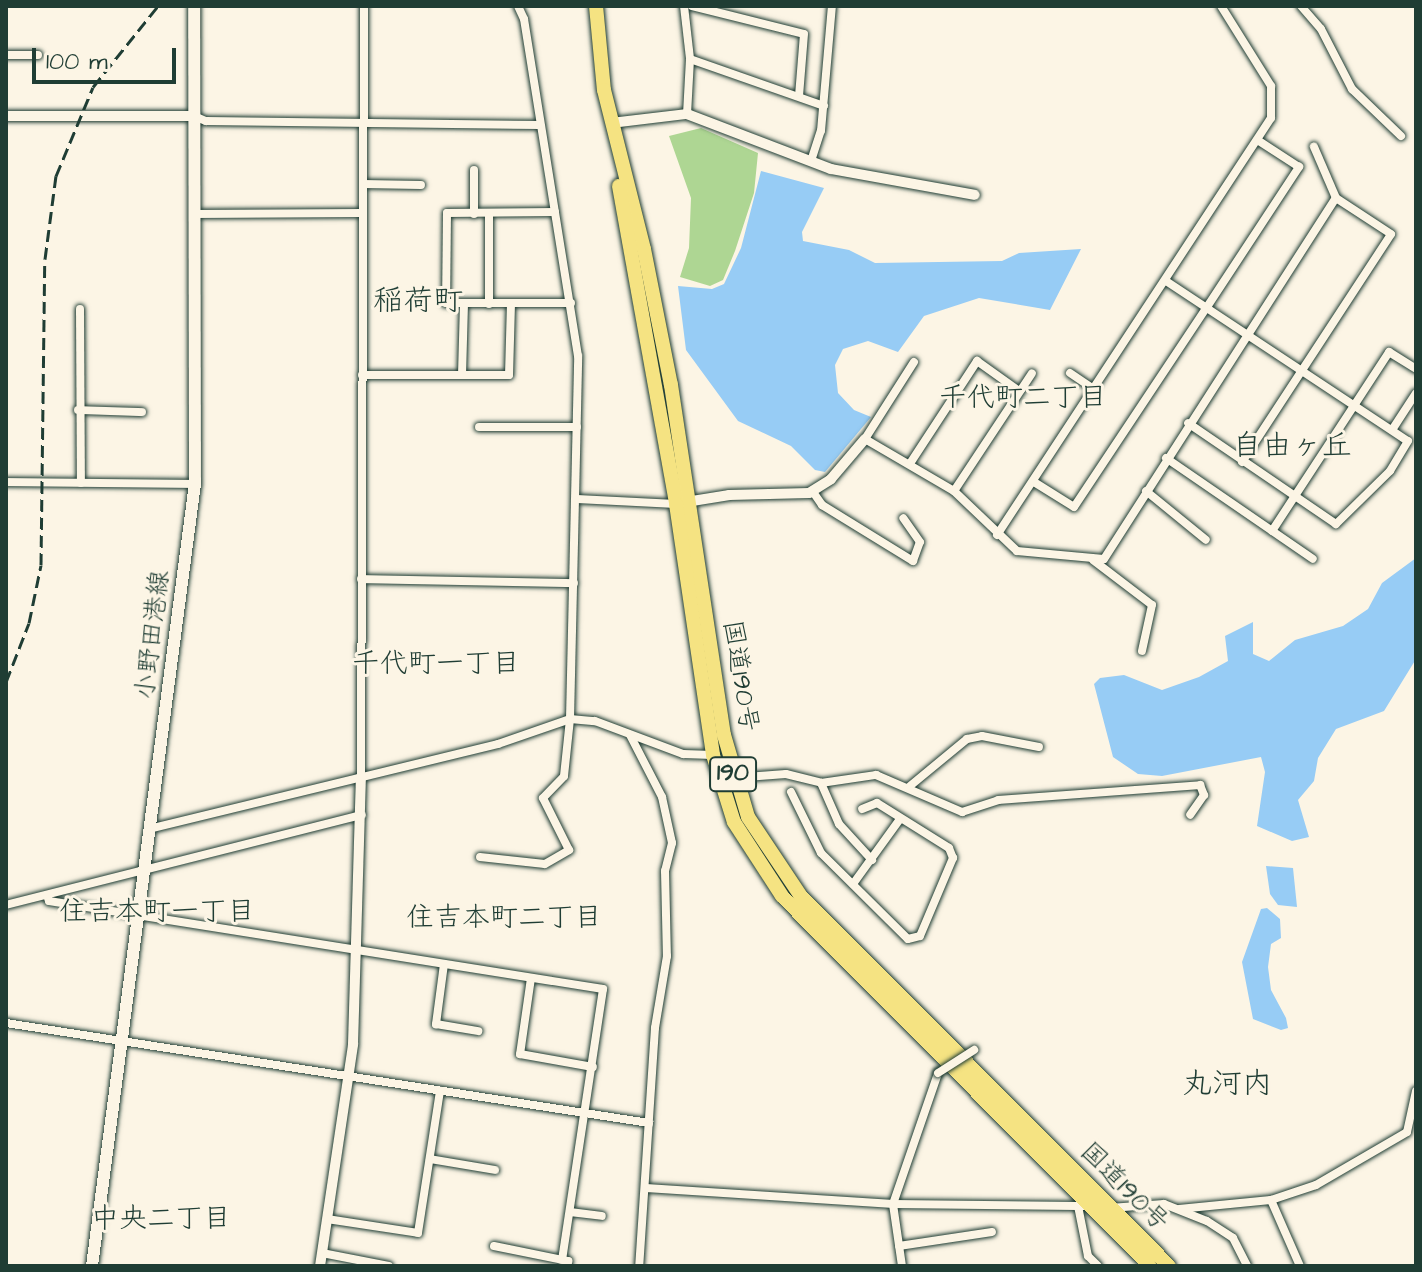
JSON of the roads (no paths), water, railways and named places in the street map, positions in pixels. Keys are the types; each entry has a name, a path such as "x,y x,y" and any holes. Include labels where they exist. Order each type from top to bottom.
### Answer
{"highway":[{"name":"国道190号","path":"596,6 598,56 611,123 644,249 726,777 744,841 782,896 1085,1206 1150,1266"},
{"name":"国道190号","path":"683,502 713,755 758,836 800,895 1169,1266"}],"main road":[{"name":"小野田港線","path":"92,1266 195,484 194,6"}],"street":[{"path":"320,1266 349,1077 364,815 361,777 361,579 364,6"},
{"path":"480,857 545,864 569,850 543,798 564,776 570,719 577,499 571,303 524,19 518,6"},
{"path":"684,6 690,59 687,114"},
{"path":"692,6 804,34 799,96"},
{"path":"811,161 824,106 832,6"},
{"path":"997,535 1259,141 1271,118 1271,86 1221,6"},
{"path":"1301,6 1321,29 1352,89 1401,136"},
{"path":"6,55 38,55"},
{"path":"690,59 824,106"},
{"path":"611,123 687,114 843,172 975,195"},
{"path":"6,116 194,116 206,121 540,125"},
{"path":"1034,482 1074,507 1207,307 1299,167 1259,141"},
{"path":"1242,462 1391,234 1336,198 1314,147"},
{"path":"474,170 474,214"},
{"path":"363,184 421,185"},
{"path":"865,439 911,462 954,491 1017,551 1104,559 1188,423 1336,198"},
{"path":"555,212 447,213 446,303 571,303"},
{"path":"194,214 363,213"},
{"path":"489,213 489,304"},
{"path":"1166,281 1408,441 1390,471 1342,524 1242,462 1188,423"},
{"path":"462,375 464,303"},
{"path":"362,375 509,375 511,305"},
{"path":"80,309 78,410 81,483"},
{"path":"1272,531 1389,352 1416,369"},
{"path":"911,462 977,361 1019,391"},
{"path":"577,499 683,502 813,492 831,479 865,439 914,362"},
{"path":"954,491 1032,373"},
{"path":"1070,373 1094,389"},
{"path":"1392,430 1416,393"},
{"path":"78,410 142,412"},
{"path":"479,427 577,427"},
{"path":"1166,458 1313,559"},
{"path":"6,482 195,484"},
{"path":"1146,491 1206,540"},
{"path":"813,492 822,505 913,561 920,542 903,518"},
{"path":"1092,560 1152,605 1142,651"},
{"path":"361,579 574,583"},
{"path":"149,829 498,744 570,719 595,721 683,754 713,755"},
{"path":"630,735 662,797 672,843 665,871 667,956 649,1123 639,1266"},
{"path":"910,786 967,739 1039,747"},
{"path":"726,777 786,774 821,783 876,775 910,786 950,811 962,812 998,800 1193,783 1205,791 1190,815"},
{"path":"821,783 839,824 872,860"},
{"path":"791,792 821,853 908,939 920,936 953,858 949,848 877,803 862,809"},
{"path":"6,905 364,815"},
{"path":"853,884 900,819"},
{"path":"47,895 49,901 603,989 565,1263 494,1246"},
{"path":"444,964 436,1024 478,1031"},
{"path":"531,978 520,1054 593,1067"},
{"path":"6,1023 649,1123"},
{"path":"902,1266 893,1204 938,1073 974,1050"},
{"path":"327,1219 418,1233 440,1091"},
{"path":"1178,1209 1271,1200 1316,1185 1399,1138 1412,1119 1416,1091"},
{"path":"430,1159 495,1170"},
{"path":"646,1188 893,1204 1112,1209 1164,1204 1233,1238 1247,1266"},
{"path":"1271,1200 1300,1266"},
{"path":"1085,1206 1088,1256 1098,1266"},
{"path":"570,1212 602,1216"},
{"path":"899,1246 992,1232"},
{"path":"322,1253 389,1266"}],"water":[{"path":"761,171 824,188 802,232 803,241 849,250 875,263 1002,261 1019,253 1081,249 1050,310 979,298 924,316 898,352 868,341 843,349 835,365 838,393 854,410 871,417 825,472 815,470 791,446 738,421 686,350 678,286 712,289 724,284 741,248"},
{"path":"1416,558 1416,659 1384,711 1336,729 1318,758 1314,781 1298,800 1309,837 1292,841 1257,826 1265,772 1261,757 1162,776 1138,774 1113,757 1094,684 1100,678 1124,675 1162,690 1199,677 1228,661 1225,636 1253,622 1253,654 1269,661 1295,640 1343,626 1368,609 1382,583"},
{"path":"1266,866 1293,868 1297,907 1278,905 1270,894"},
{"path":"1267,908 1280,919 1281,938 1271,944 1268,967 1271,990 1286,1018 1288,1028 1281,1030 1253,1019 1242,962 1261,909"}],"railway":[{"path":"6,682 29,623 41,565 45,259 56,176 93,87 158,6"}],"district":[{"name":"稲荷町","path":"418,301"},
{"name":"千代町二丁目","path":"1023,398"},
{"name":"自由ヶ丘","path":"1292,446"},
{"name":"千代町一丁目","path":"436,664"},
{"name":"住吉本町一丁目","path":"157,912"},
{"name":"住吉本町二丁目","path":"504,918"},
{"name":"丸河内","path":"1227,1084"},
{"name":"中央二丁目","path":"161,1219"}]}
